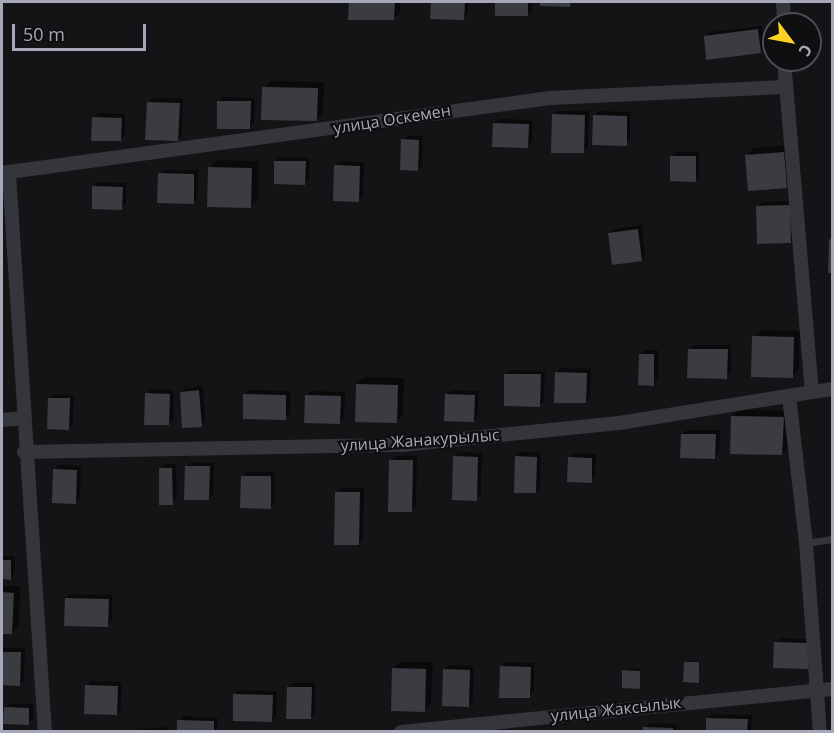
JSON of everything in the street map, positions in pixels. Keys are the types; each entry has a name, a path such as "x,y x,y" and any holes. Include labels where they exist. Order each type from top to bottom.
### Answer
{"street":[{"path":"784,72 812,390"},
{"name":"улица Оскемен","path":"5,173 460,108 550,98 785,87"},
{"path":"5,173 45,732"},
{"name":"улица Жанакурылыс","path":"24,452 402,445 619,423 789,396 812,390 832,389"},
{"path":"789,396 806,543 814,691 820,732"},
{"path":"2,420 23,418"},
{"name":"улица Жаксылык","path":"401,732 832,689"}],"lane":[{"path":"806,543 832,539"}],"building":[{"path":"349,2 395,2 394,20 348,20"},
{"path":"431,2 465,2 464,20 430,19"},
{"path":"495,2 528,2 528,16 495,16"},
{"path":"540,2 571,2 570,7 540,6"},
{"path":"758,29 761,53 706,60 704,36"},
{"path":"262,87 318,88 317,121 261,120"},
{"path":"217,101 251,101 250,129 217,129"},
{"path":"147,102 180,103 178,141 145,140"},
{"path":"552,114 585,115 584,153 551,153"},
{"path":"593,115 627,116 627,146 592,145"},
{"path":"92,117 122,118 121,141 91,141"},
{"path":"493,123 529,124 528,148 492,147"},
{"path":"401,139 419,140 418,171 400,170"},
{"path":"784,152 787,188 748,191 745,155"},
{"path":"670,156 696,156 696,182 670,181"},
{"path":"274,161 306,161 305,185 274,184"},
{"path":"334,165 360,166 359,202 333,201"},
{"path":"208,167 252,168 251,208 207,207"},
{"path":"158,173 194,174 194,204 157,203"},
{"path":"92,186 123,187 122,210 92,209"},
{"path":"790,205 791,243 757,244 756,206"},
{"path":"638,229 642,261 612,265 608,233"},
{"path":"829,239 832,240 832,273 828,273"},
{"path":"752,336 794,337 793,378 751,377"},
{"path":"688,349 728,349 727,379 687,378"},
{"path":"639,354 654,354 654,386 638,385"},
{"path":"555,372 587,373 586,403 554,403"},
{"path":"504,374 541,374 540,407 504,406"},
{"path":"356,384 398,385 397,423 355,422"},
{"path":"199,390 202,427 182,428 180,392"},
{"path":"145,393 170,394 169,425 144,425"},
{"path":"243,394 286,395 286,420 243,419"},
{"path":"445,394 475,395 474,422 444,421"},
{"path":"305,395 341,396 340,424 304,423"},
{"path":"48,398 70,398 69,430 47,429"},
{"path":"731,416 784,417 782,455 730,454"},
{"path":"681,434 716,434 715,459 680,458"},
{"path":"453,456 478,457 477,501 452,500"},
{"path":"515,456 537,457 536,493 514,493"},
{"path":"568,457 592,458 592,483 567,482"},
{"path":"389,460 413,460 412,512 388,512"},
{"path":"185,466 210,466 209,500 184,500"},
{"path":"159,468 172,468 173,505 159,505"},
{"path":"53,469 77,470 76,504 52,503"},
{"path":"241,476 271,476 271,509 240,508"},
{"path":"335,492 360,492 359,545 334,545"},
{"path":"2,560 11,560 11,580 2,579"},
{"path":"2,592 14,593 12,634 2,634"},
{"path":"65,598 109,599 108,627 64,626"},
{"path":"774,642 809,643 808,669 773,668"},
{"path":"2,652 21,652 20,686 2,685"},
{"path":"684,662 699,662 699,683 683,682"},
{"path":"500,666 531,667 530,698 499,698"},
{"path":"392,668 426,669 425,712 391,711"},
{"path":"443,669 470,670 469,707 442,706"},
{"path":"622,670 640,671 640,689 622,688"},
{"path":"85,685 118,686 117,715 84,714"},
{"path":"287,687 312,687 311,719 286,719"},
{"path":"233,694 273,695 272,722 233,721"},
{"path":"4,707 29,708 29,725 3,724"},
{"path":"706,718 748,719 747,732 706,732"},
{"path":"177,720 214,721 214,732 177,732"},
{"path":"643,727 673,728 673,732 643,732"}]}
